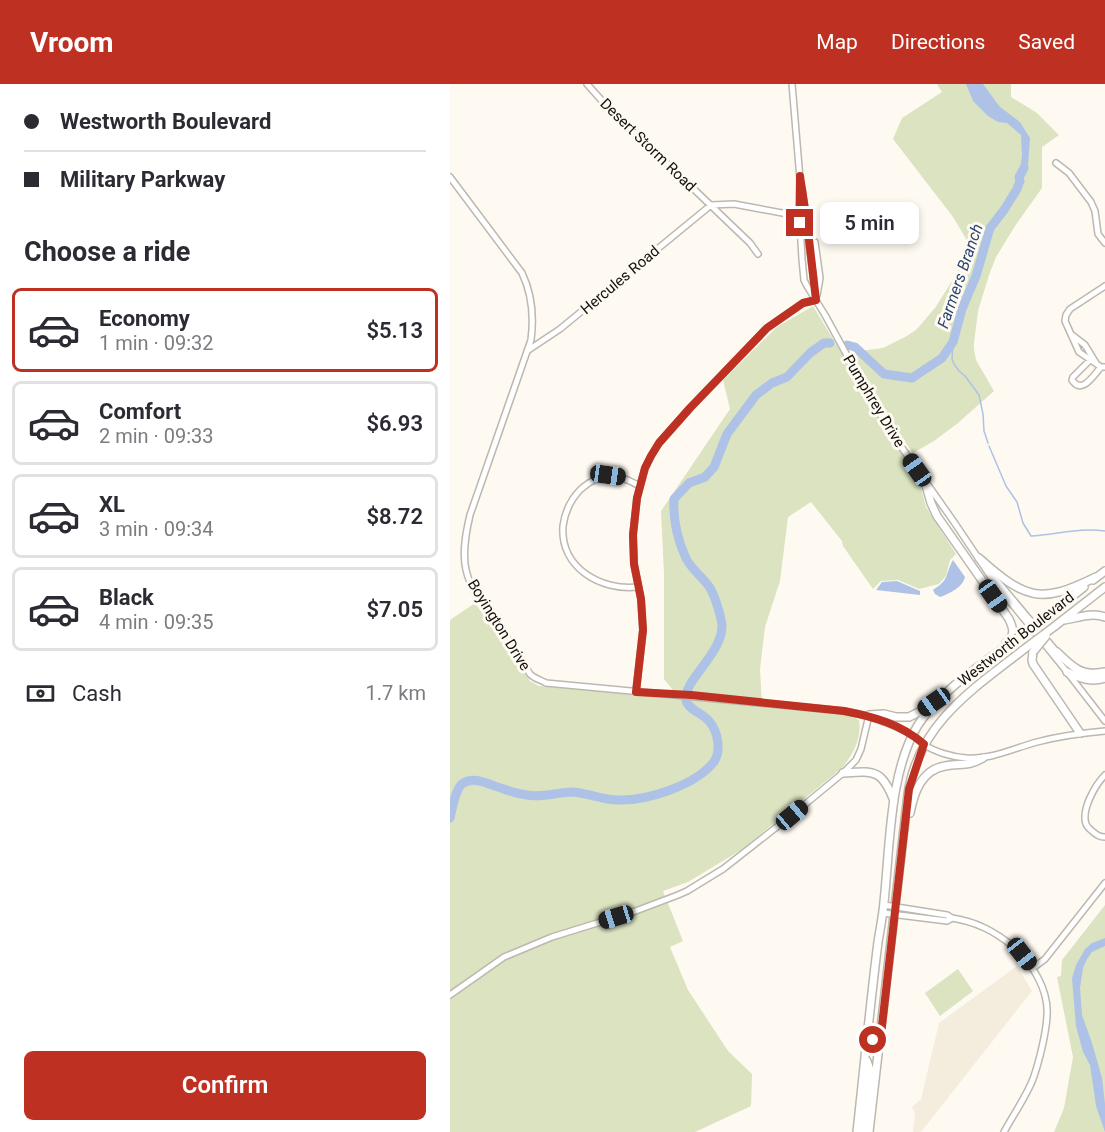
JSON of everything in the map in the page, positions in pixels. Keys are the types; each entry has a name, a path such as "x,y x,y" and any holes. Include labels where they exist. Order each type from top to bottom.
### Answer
{"main road":[{"path":"925,482 931,503 938,516 1012,626 1012,636 988,660"},
{"path":"979,558 1001,578 1031,594 1060,593 1076,588 1096,577"},
{"name":"Westworth Boulevard","path":"857,1132 894,802 900,767 913,735 925,715 947,693 1105,571"},
{"name":"Westworth Boulevard","path":"869,1132 909,789 924,744 967,693 1105,587"},
{"path":"1080,733 1033,664 1033,652 1059,623 1086,615 1105,617"},
{"path":"1057,652 1071,666 1083,672 1097,674 1105,672"},
{"path":"1067,672 1080,678 1096,681 1105,678"},
{"path":"959,683 967,693"},
{"path":"869,715 909,717 947,693"},
{"path":"903,839 918,784 934,770 944,766 972,764 983,758"},
{"path":"843,773 867,772 878,775 884,780 894,802"},
{"path":"874,985 876,996 871,1036 873,1040 880,1043"},
{"path":"863,1132 870,1070 866,1058"}],"street":[{"name":"Desert Storm Road","path":"586,84 750,243 758,254"},
{"path":"792,84 800,176 816,300"},
{"path":"1056,163 1069,172 1091,202 1095,211 1098,234 1105,243"},
{"path":"800,176 811,226 816,300"},
{"name":"Boyington Drive","path":"450,177 515,262 526,282 532,309 531,340 470,514 465,537 464,560 469,579 485,607 514,646 531,676 546,683 691,695 869,715 892,724 913,735 924,744 948,755 983,758"},
{"path":"711,205 734,204 793,215"},
{"name":"Hercules Road","path":"527,351 560,329 711,205"},
{"path":"1093,362 1073,376 1072,380 1077,386 1084,385 1103,367 1079,352 1065,321 1070,309 1105,286"},
{"path":"636,692 643,630 639,587 634,564 633,535 636,508 645,468 659,443 767,328 803,303 816,300"},
{"name":"Pumphrey Drive","path":"816,300 873,404 979,558"},
{"path":"639,587 620,588 604,584 581,571 569,556 563,532 564,521 572,500 594,479 608,475 620,477 640,486"},
{"path":"979,558 1057,652"},
{"path":"979,558 995,584 1105,721"},
{"path":"450,995 504,957 552,937 633,912 687,891 712,877 843,773 856,760 869,715"},
{"path":"983,758 1039,742 1080,733 1105,731"},
{"path":"1105,776 1092,793 1085,820 1088,828 1101,837 1105,837"},
{"path":"1033,968 1045,959 1105,882"},
{"path":"883,909 947,921 952,918 986,928 1022,954 1033,968 1046,998 1047,1015 1042,1047 1032,1080 1004,1132"}],"shaded area":[{"path":"1017,966 1032,991 921,1132 913,1132 915,1114 912,1107 921,1099 939,1023"}],"green space":[{"path":"937,84 1011,84 1011,97 1037,113 1059,135 1042,147 1042,188 996,257 978,311 974,343 976,360 994,391 958,423 913,453 890,421 852,352 883,348 916,330 935,308 957,273 968,242 953,217 893,139 902,118 942,92"},
{"path":"813,306 920,484 926,507 956,554 950,560 946,576 939,584 919,589 898,580 881,581 873,589 843,546 842,541 811,502 788,517 780,581 765,627 760,669 762,705 849,714 859,720 858,740 850,758 842,768 741,850 688,882 663,891 683,941 670,947 688,990 728,1051 752,1074 751,1106 695,1132 450,1132 450,620 475,603 530,681 539,686 679,698 664,679 664,574 661,511 730,409 723,380 777,327"},
{"path":"1105,905 1105,1132 1054,1132 1064,1108 1073,1057 1057,977 1061,976 1062,960"},
{"path":"958,969 973,991 940,1016 925,993"}],"water":[{"path":"966,84 983,84 1000,107 1020,122 1030,138 1028,165 1025,176 1021,179 1019,175 1022,156 1021,135 1007,123 998,122 988,116 973,101"},
{"path":"953,560 965,577 964,581 959,587 940,597 933,590 945,579"},
{"path":"897,581 920,591 920,595 876,590 882,582"},
{"path":"1105,938 1105,946 1092,952 1087,959 1080,988 1082,1015 1102,1078 1105,1132 1096,1106 1090,1065 1083,1052 1076,1026 1072,978 1085,949 1092,943"}],"waterway":[{"name":"Farmers Branch","path":"847,345 855,347 884,374 912,378 942,358 953,342 990,228 1017,189 1019,177 1024,168"},
{"path":"953,342 954,364 979,395 988,443"},
{"name":"Farmers Branch","path":"450,818 457,791 462,784 471,780 524,795 573,792 612,800 629,800 655,795 682,785 694,779 713,763 718,748 715,730 706,718 686,700 690,685 716,648 722,623 712,592 687,561 682,549 675,521 674,499 689,483 705,477 714,467 727,434 756,395 772,383 787,377 810,353 824,343 830,343"},
{"path":"989,446 1031,536 1077,531 1105,531"}],"route":[{"path":"800,223 800,176 816,300 803,303 767,328 659,443 645,468 637,498 633,535 634,564 641,599 643,630 636,692 691,695 869,715 913,735 924,744 909,789 880,1043 873,1040"}]}
